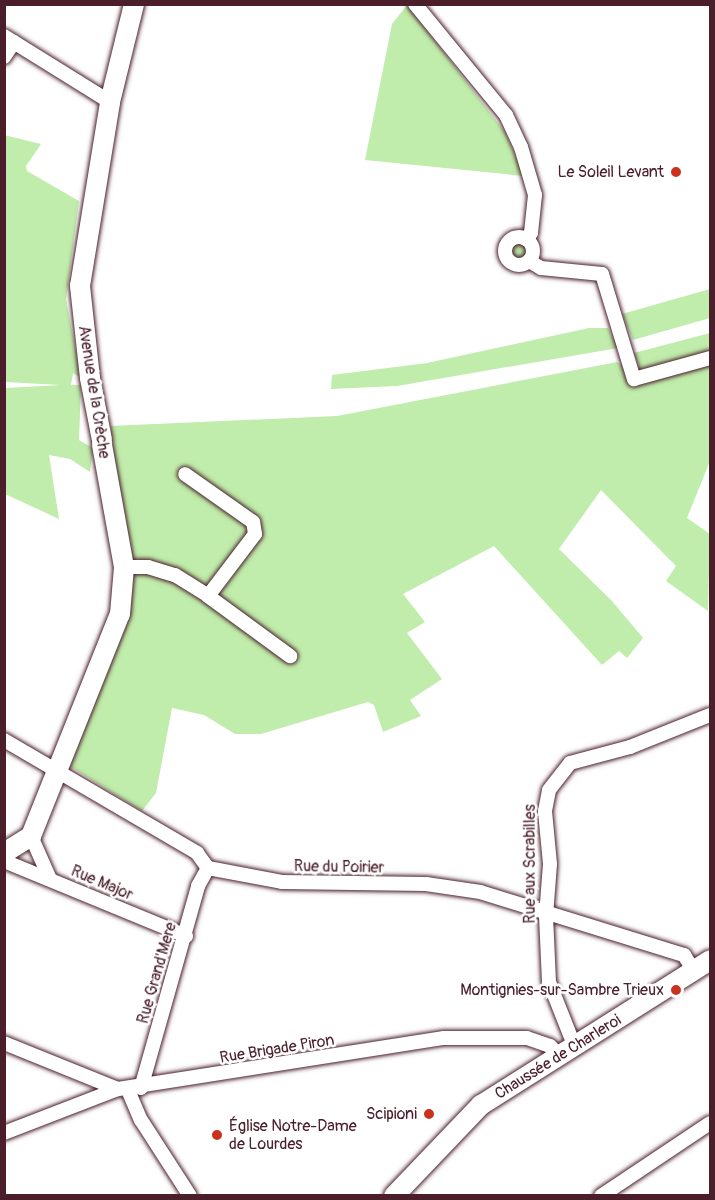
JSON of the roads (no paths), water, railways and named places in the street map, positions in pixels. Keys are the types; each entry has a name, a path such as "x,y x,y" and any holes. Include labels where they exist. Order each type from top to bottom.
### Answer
{"street":[{"name":"Avenue de la Crèche","path":"31,836 59,772 120,614 124,567 90,378 80,286 110,102 134,4"},
{"path":"415,4 506,115 521,147 535,195 534,216 526,239"},
{"path":"4,57 9,39 110,102"},
{"path":"529,261 533,250 526,239 517,237 509,241 505,254 514,265 529,261 541,268 602,274 634,379 711,358"},
{"path":"185,474 247,517 256,530 208,596"},
{"path":"124,567 142,566 175,575 208,596 290,656"},
{"name":"Rue aux Scrabilles","path":"566,1050 549,982 546,916 550,864 545,800 561,771 578,759 630,747 711,715"},
{"path":"4,740 197,854 208,868"},
{"path":"4,853 31,836 50,879"},
{"name":"Rue Major","path":"4,861 186,936"},
{"name":"Rue du Poirier","path":"208,868 282,882 452,887 480,892 546,916 684,955 702,966"},
{"name":"Rue Grand'Mere","path":"129,1089 186,936 198,886 208,868"},
{"name":"Chaussée de Charleroi","path":"394,1196 481,1105 702,966"},
{"name":"Rue Brigade Piron","path":"4,1133 129,1089 444,1038 527,1038 566,1050"},
{"path":"4,1043 129,1089 141,1120 190,1196"},
{"path":"601,1196 711,1123"},
{"path":"620,1183 628,1196"}],"place":[{"name":"Le Soleil Levant","path":"676,172"},
{"name":"Montignies-sur-Sambre Trieux","path":"676,990"},
{"name":"Scipioni","path":"429,1114"},
{"name":"Église Notre-Dame de Lourdes","path":"217,1135"}]}
